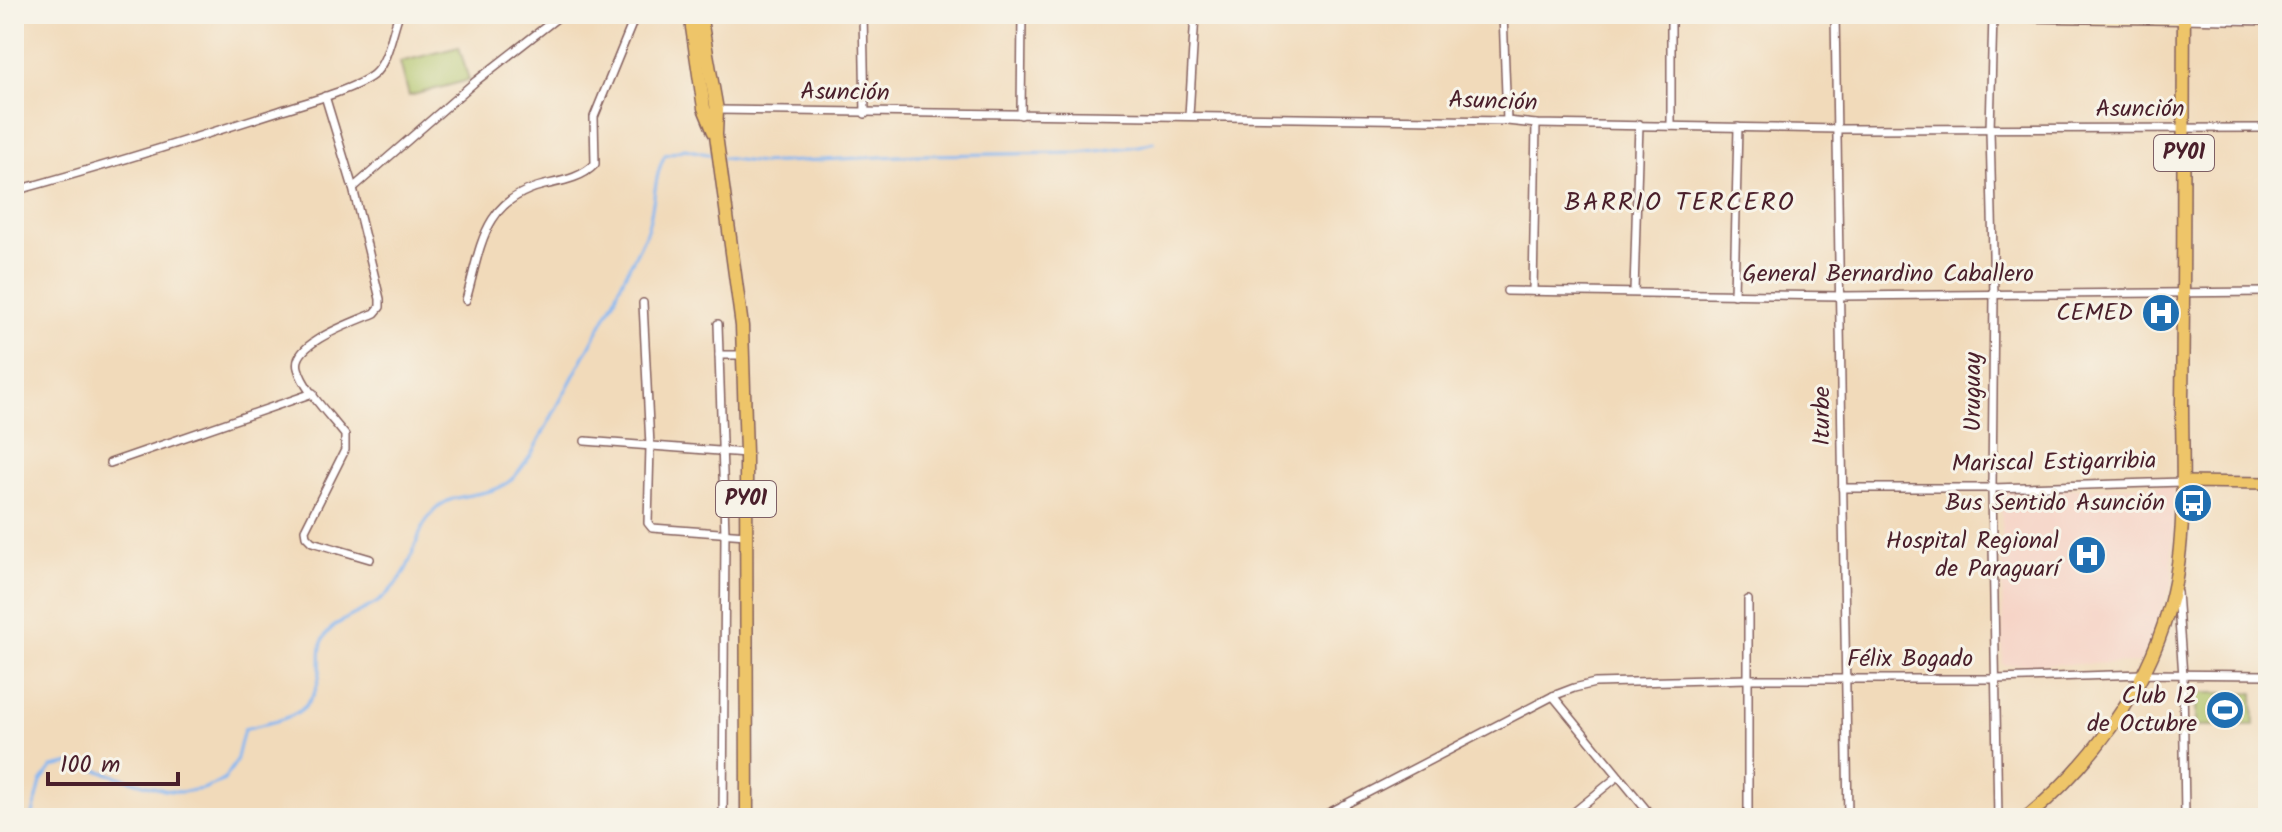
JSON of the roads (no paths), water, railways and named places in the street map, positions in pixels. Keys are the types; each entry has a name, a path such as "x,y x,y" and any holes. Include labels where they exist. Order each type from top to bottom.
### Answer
{"highway":[{"name":"PY01","path":"696,17 717,110 716,135 742,326 746,453 747,818"},
{"name":"PY01","path":"696,17 704,108 716,135"},
{"name":"PY01","path":"2026,818 2084,762 2108,731 2159,641 2176,584 2182,482 2184,17"}],"main road":[{"name":"Mariscal Estigarribia","path":"2182,482 2268,483"}],"street":[{"path":"14,191 133,159 325,96 374,75 381,65 399,14"},
{"path":"353,188 476,81 562,14"},
{"path":"466,300 486,228 499,209 510,199 534,187 578,176 595,164 594,117 636,14"},
{"path":"863,14 865,114"},
{"path":"1021,115 1022,14"},
{"path":"1189,116 1195,14"},
{"path":"1503,14 1507,121"},
{"path":"1671,14 1671,126"},
{"name":"Iturbe","path":"1835,14 1848,818"},
{"path":"1870,14 2184,17 2268,21"},
{"name":"Uruguay","path":"1993,16 1990,130 1994,295 1992,488 1998,818"},
{"path":"325,96 353,188 380,307 375,313 321,337 307,347 297,366 345,435 346,441 345,450 305,530 312,542 370,559"},
{"name":"Asunción","path":"717,110 1838,129 2268,128"},
{"path":"1533,291 1536,124"},
{"path":"1634,292 1639,124"},
{"path":"1734,295 1738,127"},
{"name":"General Bernardino Caballero","path":"1507,291 1841,296 2268,292"},
{"path":"643,303 650,446 648,523 652,528 746,535"},
{"path":"718,324 725,533 723,818"},
{"path":"719,355 743,355"},
{"path":"110,463 313,393"},
{"path":"585,441 746,453"},
{"name":"Mariscal Estigarribia","path":"1842,488 1992,488 2182,482"},
{"path":"2176,584 2183,676 2185,818"},
{"path":"1748,600 1748,818"},
{"name":"Félix Bogado","path":"1319,818 1553,696 1595,683 1847,678 1996,679 2142,674 2268,675"},
{"path":"1553,696 1653,818"},
{"path":"1567,818 1617,777"},
{"path":"1343,805 1354,818"}],"waterway":[{"path":"723,158 761,163 919,155 1080,153 1154,142"},
{"path":"32,818 41,782 52,767 72,763 164,790 180,792 203,789 224,780 236,762 244,729 283,719 303,708 317,688 325,636 335,626 379,601 390,591 407,567 422,529 434,511 455,498 502,486 516,475 531,455 615,299 641,243 665,155 685,149 716,156"}],"place":[{"name":"CEMED","path":"2161,313"},
{"name":"Bus Sentido Asunción","path":"2193,503"},
{"name":"Hospital Regional de Paraguarí","path":"2087,555"},
{"name":"Club 12 de Octubre","path":"2225,710"}],"district":[{"name":"BARRIO TERCERO","path":"1680,203"}]}
